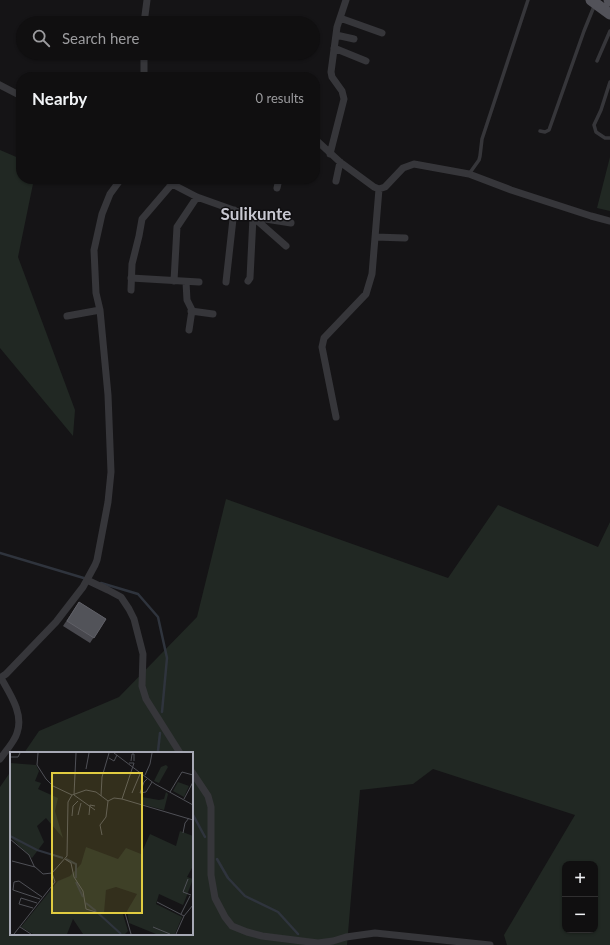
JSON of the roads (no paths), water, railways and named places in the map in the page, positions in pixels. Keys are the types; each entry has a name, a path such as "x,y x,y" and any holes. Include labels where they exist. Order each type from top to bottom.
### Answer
{"main road":[{"path":"593,2 610,14"}],"street":[{"path":"145,16 147,0"},
{"path":"330,154 344,99 342,91 332,77 331,72 337,27 346,0"},
{"path":"340,18 382,33"},
{"path":"336,35 354,39"},
{"path":"334,48 366,61"},
{"path":"144,60 144,72"},
{"path":"0,85 16,93"},
{"path":"320,144 340,162 374,187 379,189 385,187 403,168 414,164 469,174 511,190 610,221"},
{"path":"336,181 340,162"},
{"path":"0,759 17,734 19,722 15,703 0,678 6,674 56,622 83,587 96,565 108,502 111,472 108,395 100,310 96,293 94,256 95,244 102,214 109,196 117,184"},
{"path":"131,290 132,264 140,236 142,219 172,184 197,197 253,217 291,223"},
{"path":"277,188 278,184"},
{"path":"336,417 322,347 324,338 366,294 372,274 379,189"},
{"path":"174,281 177,228 197,197"},
{"path":"226,282 234,210"},
{"path":"253,217 276,239 286,246"},
{"path":"248,281 250,278 253,217"},
{"path":"375,237 405,238"},
{"path":"131,278 199,282"},
{"path":"186,282 187,300 191,308 189,330"},
{"path":"67,316 100,310"},
{"path":"191,311 213,314"},
{"path":"88,578 121,597 129,609 134,619 143,654 142,686 146,699 179,752"},
{"path":"193,774 208,796 211,807 211,875 216,898 225,917 232,926 262,936 318,943 375,933 490,945"}],"lane":[{"path":"469,174 479,160 482,139 528,0"},
{"path":"540,131 545,132 549,130 593,2"},
{"path":"597,61 610,31"},
{"path":"610,82 601,110 594,125 596,132 605,138 610,138"}],"waterway":[{"path":"0,553 87,579"},
{"path":"101,583 138,594 158,617 167,658 162,712"},
{"path":"158,752 160,733"},
{"path":"193,815 205,837"},
{"path":"217,859 228,878 245,896 278,912 298,934"}],"district":[{"name":"Sulikunte","path":"256,213"}]}
